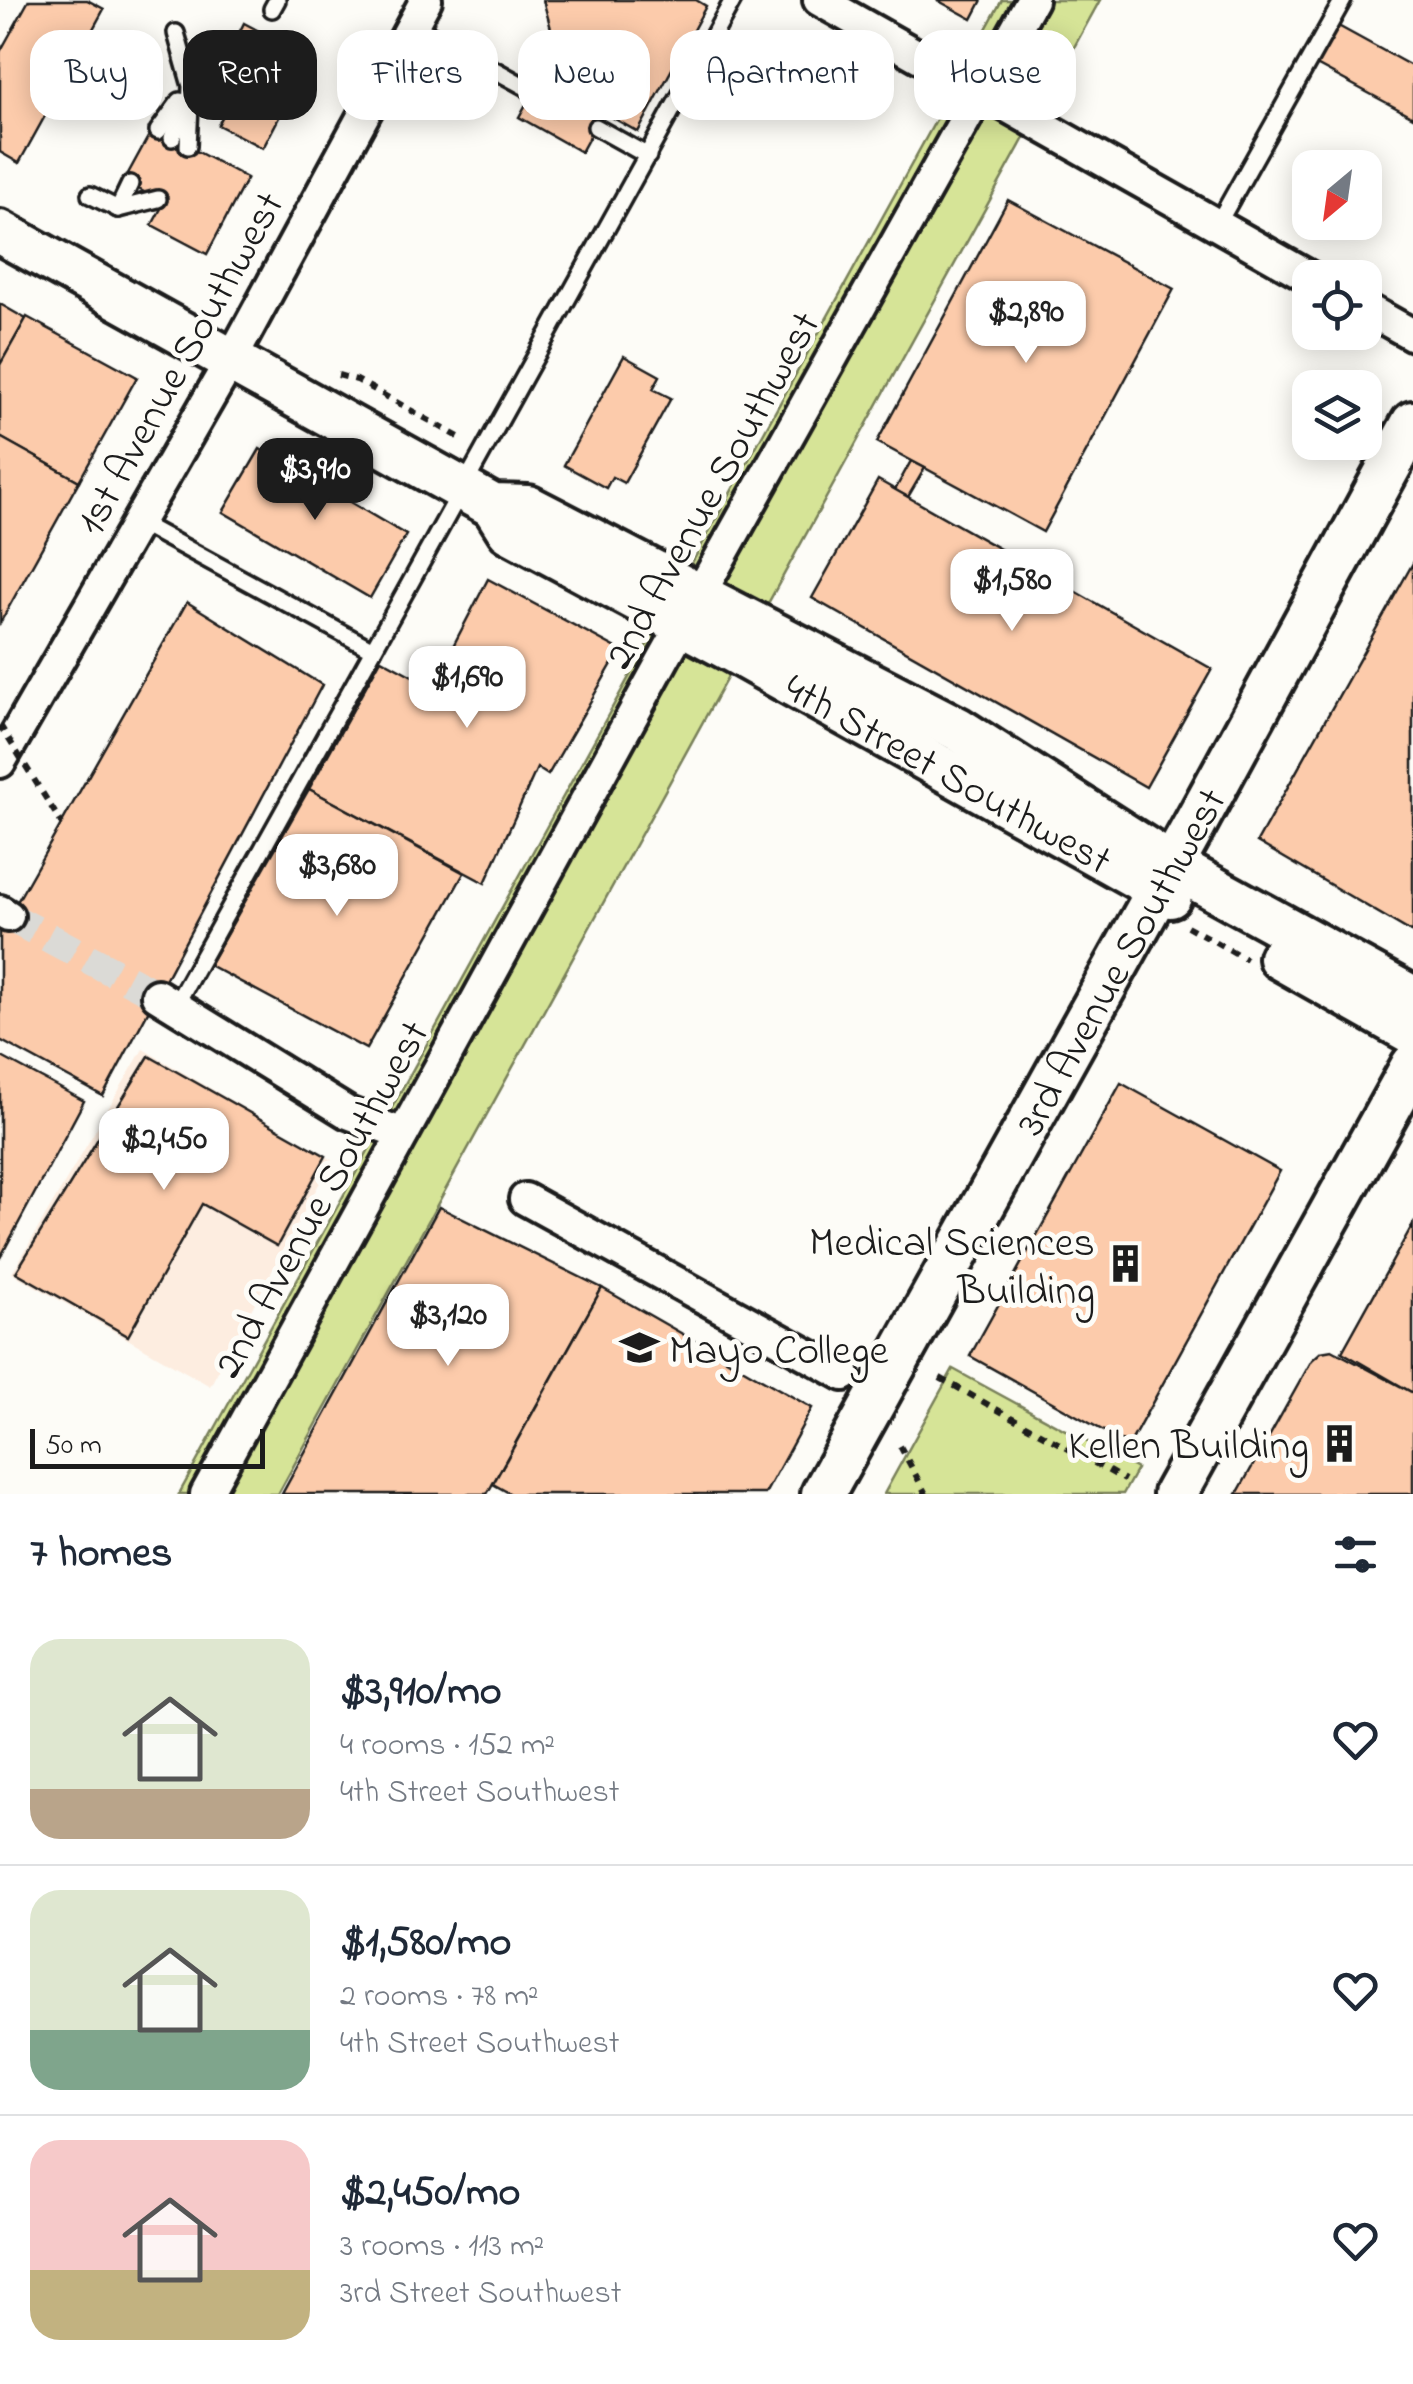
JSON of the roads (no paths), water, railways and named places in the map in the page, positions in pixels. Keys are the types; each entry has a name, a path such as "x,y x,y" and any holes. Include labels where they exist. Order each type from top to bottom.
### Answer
{"main road":[{"name":"4th Street Southwest","path":"0,232 478,498 528,508 691,610 958,729 1165,877 1413,1033"},
{"name":"3rd Avenue Southwest","path":"822,1494 1413,423"},
{"name":"4th Street Southwest","path":"1165,877 1413,998"},
{"path":"1176,1494 1413,1064"}],"street":[{"path":"819,0 914,54"},
{"name":"2nd Avenue Southwest","path":"1015,30 1032,0"},
{"name":"1st Avenue Southwest","path":"0,762 231,360 420,12"},
{"name":"2nd Avenue Southwest","path":"206,1494 964,120"},
{"path":"1030,120 1292,268"},
{"path":"1382,318 1413,335"},
{"path":"166,1001 348,1113 402,1134"},
{"path":"524,1199 844,1375"}],"lane":[{"path":"166,1001 373,650 478,498 648,156 733,0"},
{"path":"1217,225 1343,0"},
{"path":"420,12 518,81"},
{"path":"176,33 183,56"},
{"path":"165,134 183,102"},
{"path":"188,146 190,120"},
{"path":"596,127 648,156"},
{"path":"118,208 136,187"},
{"path":"90,195 118,208 158,199"},
{"path":"138,522 373,650"}],"tunnel":[{"path":"8,916 157,995"}],"place":[{"name":"Medical Sciences Building","path":"1125,1264"},
{"name":"Mayo College","path":"639,1348"},
{"name":"Kellen Building","path":"1339,1443"}]}
